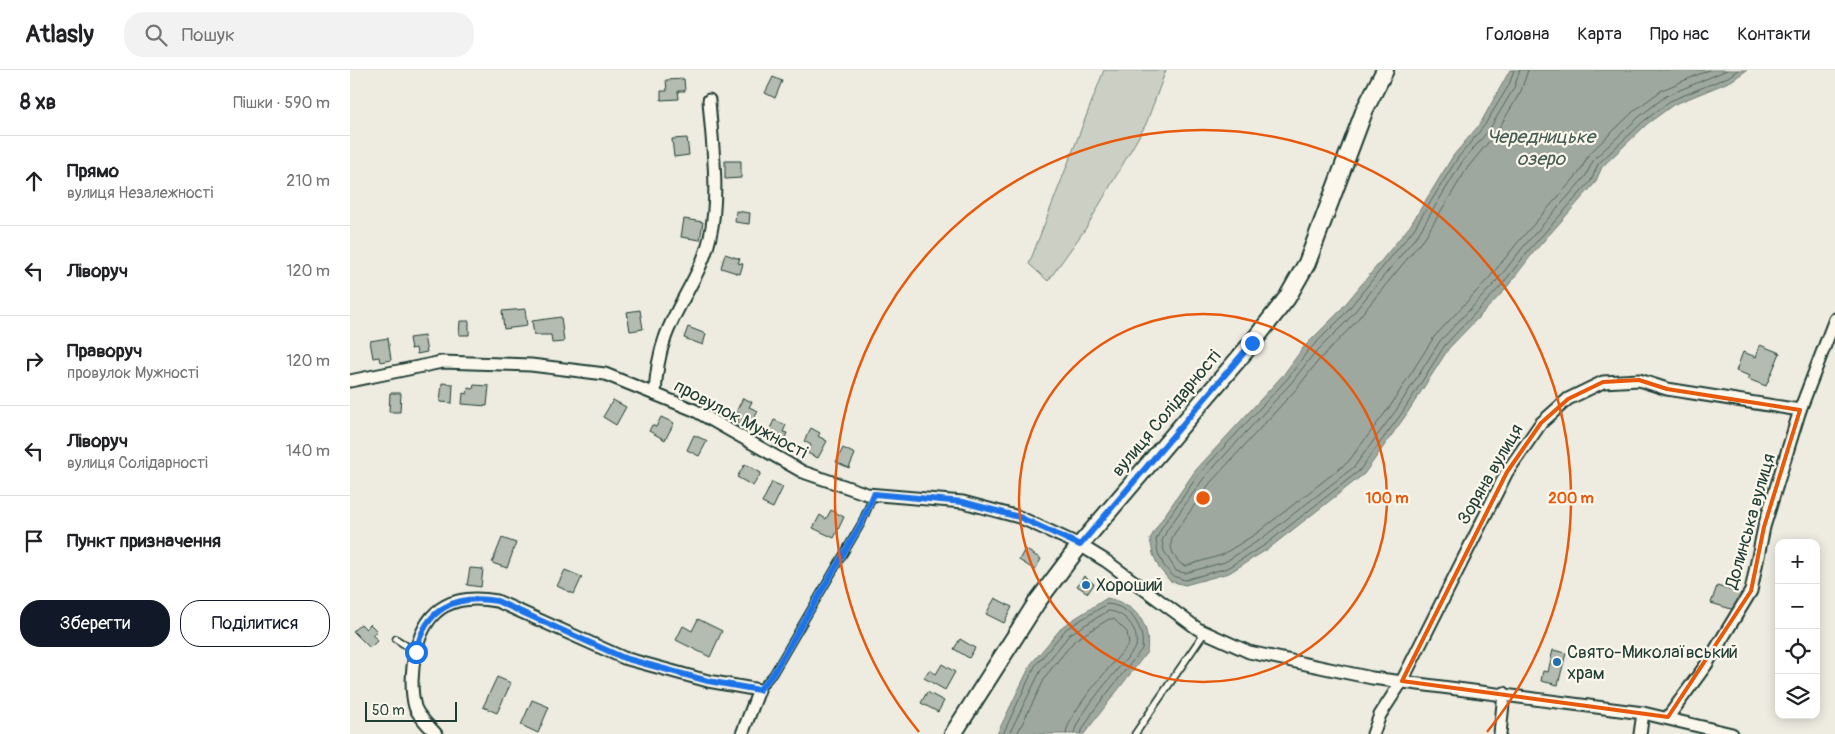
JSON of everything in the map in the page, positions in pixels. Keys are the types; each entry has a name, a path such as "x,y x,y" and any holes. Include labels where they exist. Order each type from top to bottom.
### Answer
{"main road":[{"name":"вулиця Солідарності","path":"953,734 1037,602 1080,545 1252,343 1287,298 1306,262 1365,109 1385,70"}],"street":[{"path":"655,394 656,364 665,337 696,277 710,237 715,200 709,100"},
{"name":"Долинська вулиця","path":"1668,718 1706,665 1751,591 1764,527 1800,410 1835,319"},
{"name":"провулок Мужності","path":"350,381 442,362 531,365 605,374 694,410 803,472 874,494 963,502 1019,517 1080,545 1106,561 1205,632 1249,652 1372,678 1504,693 1644,713 1732,734"},
{"name":"Зоряна вулиця","path":"1373,734 1380,715 1402,681 1508,472 1541,423 1568,399 1603,382 1639,380 1667,389 1800,410"},
{"path":"436,734 415,708 410,678 416,652 426,624 444,606 476,597 497,601 624,658 708,681 759,690 742,734"},
{"path":"1500,734 1504,693"},
{"path":"1640,734 1644,713"}],"lane":[{"path":"759,690 773,674 861,524 874,494"},
{"path":"1135,734 1205,632"},
{"path":"396,639 416,652"}],"highlighted area":[{"path":"1639,380 1667,389 1800,410 1764,527 1751,591 1668,717 1402,681 1507,472 1541,423 1568,399 1603,382"}],"shaded area":[{"path":"1104,70 1166,70 1146,124 1086,228 1048,281 1029,264"}],"water":[{"name":"Чередницьке озеро","path":"1510,70 1747,70 1731,81 1673,105 1647,124 1602,167 1595,183 1533,253 1504,291 1449,348 1406,415 1364,474 1268,549 1229,573 1185,585 1170,581 1159,568 1153,554 1150,539 1158,525 1195,471 1284,374 1303,348 1338,313 1410,226 1453,156 1480,124"},
{"path":"1107,598 1126,605 1139,616 1146,632 1147,652 1084,734 997,734 1031,664 1063,626"}],"building":[{"path":"773,77 782,81 775,98 765,93"},
{"path":"684,79 685,91 678,91 679,99 661,100 661,91 667,91 666,80"},
{"path":"687,138 689,155 674,157 672,139"},
{"path":"725,161 741,161 741,178 725,179"},
{"path":"736,211 750,213 749,224 735,222"},
{"path":"684,219 703,222 700,240 681,237"},
{"path":"725,254 740,259 738,263 743,264 740,274 721,268"},
{"path":"525,309 527,326 504,329 502,311"},
{"path":"640,310 643,329 630,331 627,312"},
{"path":"561,317 564,342 552,343 551,335 534,335 532,321"},
{"path":"460,321 469,321 469,335 459,335"},
{"path":"688,327 706,334 703,345 684,338"},
{"path":"424,336 427,352 417,354 416,348 411,349 409,338"},
{"path":"388,338 391,360 380,362 379,357 373,358 370,341"},
{"path":"1760,345 1780,353 1766,386 1748,379 1750,376 1736,371 1743,352 1756,357"},
{"path":"442,383 453,384 452,403 440,402"},
{"path":"474,385 489,386 487,406 462,404 463,393 467,394 468,388 473,389"},
{"path":"390,393 401,393 400,412 389,412"},
{"path":"743,398 752,402 749,407 758,411 749,428 737,422 741,414 736,412"},
{"path":"613,400 626,407 616,425 603,417"},
{"path":"661,417 674,423 665,440 649,431 652,425 656,427"},
{"path":"774,420 786,425 783,432 787,433 782,445 766,438"},
{"path":"811,428 820,433 818,436 827,441 818,458 807,453 811,445 804,441"},
{"path":"694,435 707,441 699,456 687,450"},
{"path":"843,448 855,454 849,468 836,462"},
{"path":"745,464 761,473 753,486 737,477"},
{"path":"772,482 783,487 773,508 762,503"},
{"path":"831,510 844,517 834,538 813,528 820,515 826,519"},
{"path":"502,538 516,543 507,568 492,563"},
{"path":"1025,549 1041,559 1035,570 1019,560"},
{"path":"470,568 483,569 481,587 467,585"},
{"path":"565,570 582,577 574,594 557,586"},
{"name":"Хороший","path":"1084,576 1094,584 1088,593 1077,586"},
{"path":"1717,586 1743,594 1738,611 1711,603"},
{"path":"995,598 1012,607 1004,623 986,614"},
{"path":"698,619 722,631 710,657 676,640 683,626 692,631"},
{"path":"361,624 366,629 370,624 377,631 372,635 378,640 370,648 353,631"},
{"path":"960,639 975,648 969,658 954,649"},
{"name":"Свято-Миколаївський храм","path":"1553,650 1566,653 1558,685 1541,681 1543,671 1548,672"},
{"path":"942,664 955,672 945,690 924,678 929,670 936,674"},
{"path":"497,677 511,683 497,713 483,707"},
{"path":"927,692 944,701 938,712 921,703"},
{"path":"532,700 549,707 538,733 521,725"}],"place":[{"name":"Хороший","path":"1086,585"},
{"name":"Свято-Миколаївський храм","path":"1557,662"}],"route":[{"path":"416,652 426,624 444,606 476,597 497,601 566,634 624,658 708,681 759,690 773,674 861,524 874,494 963,502 1019,517 1080,545 1252,343"}]}
